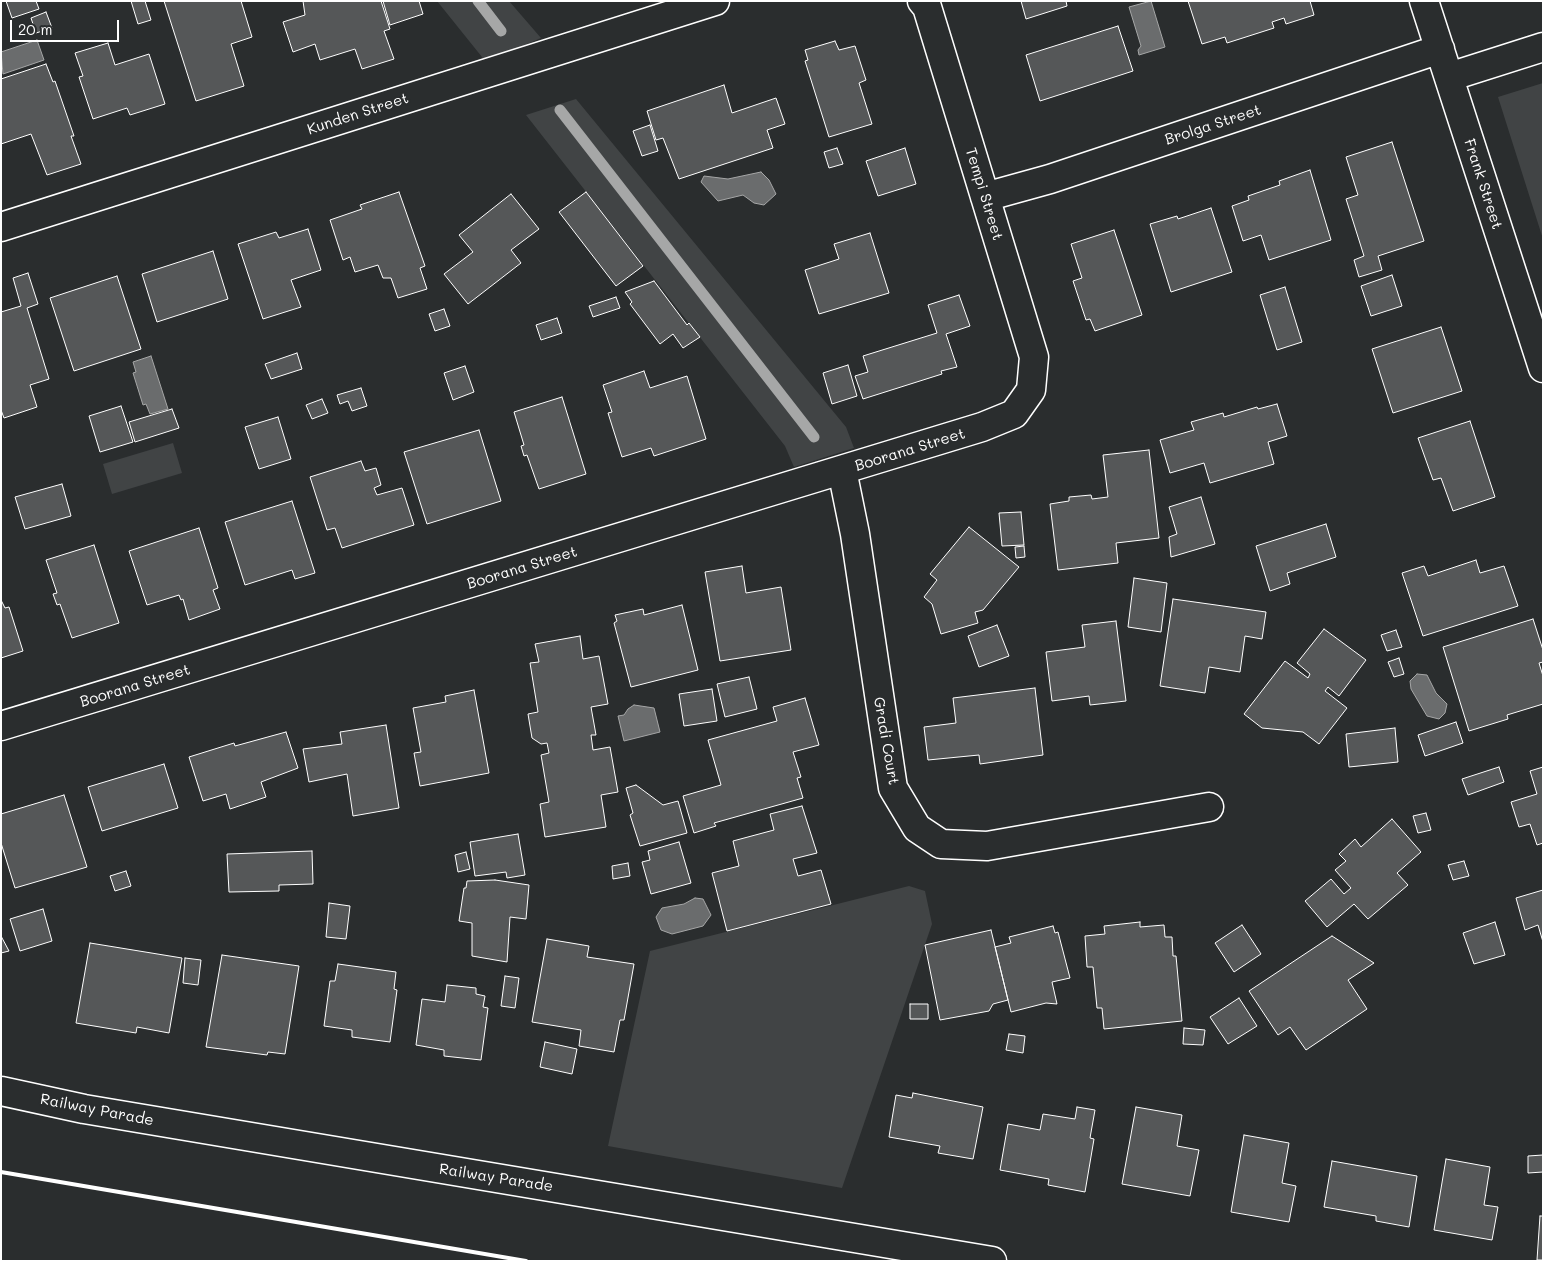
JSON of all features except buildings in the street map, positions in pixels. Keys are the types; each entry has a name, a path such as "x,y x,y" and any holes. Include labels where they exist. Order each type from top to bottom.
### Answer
{"street":[{"name":"Kunden Street","path":"1,227 715,1"},
{"name":"Tempi Street","path":"922,1 927,7 1034,357 1031,390"},
{"name":"Frank Street","path":"1424,1 1543,368"},
{"path":"1449,77 1543,47"},
{"name":"Brolga Street","path":"984,197 1050,179 1440,49"},
{"name":"Boorana Street","path":"1,726 982,427 1014,414 1031,390"},
{"name":"Gradi Court","path":"842,470 855,534 893,788 917,828 941,844 987,846 1209,807"},
{"name":"Railway Parade","path":"1,1091 84,1109 992,1261"}],"shaded area":[{"path":"437,1 509,1 541,38 486,62"},
{"path":"1151,1 1165,47 1139,55 1138,50 1141,46 1129,7"},
{"path":"37,40 44,60 3,74 1,52"},
{"path":"1543,83 1543,239 1498,97"},
{"path":"576,99 846,427 854,448 794,467 785,446 526,115"},
{"path":"761,172 769,180 776,194 764,205 754,203 743,195 718,201 701,182 704,176 728,179"},
{"path":"151,356 168,409 150,414 146,404 143,405 133,373 136,372 133,362"},
{"path":"173,443 182,473 112,494 103,464"},
{"path":"1417,674 1427,675 1436,693 1447,704 1445,713 1439,719 1427,716 1411,689 1410,681"},
{"path":"634,705 654,708 660,732 624,741 618,716 624,715"},
{"path":"909,886 925,891 932,924 842,1188 608,1146 650,951"},
{"path":"695,898 703,899 711,915 703,926 672,934 661,930 656,917 662,908 684,904"}],"waterway":[{"path":"478,1 501,31"},
{"path":"560,110 814,437"}],"railway":[{"path":"1,1172 526,1261"}]}
